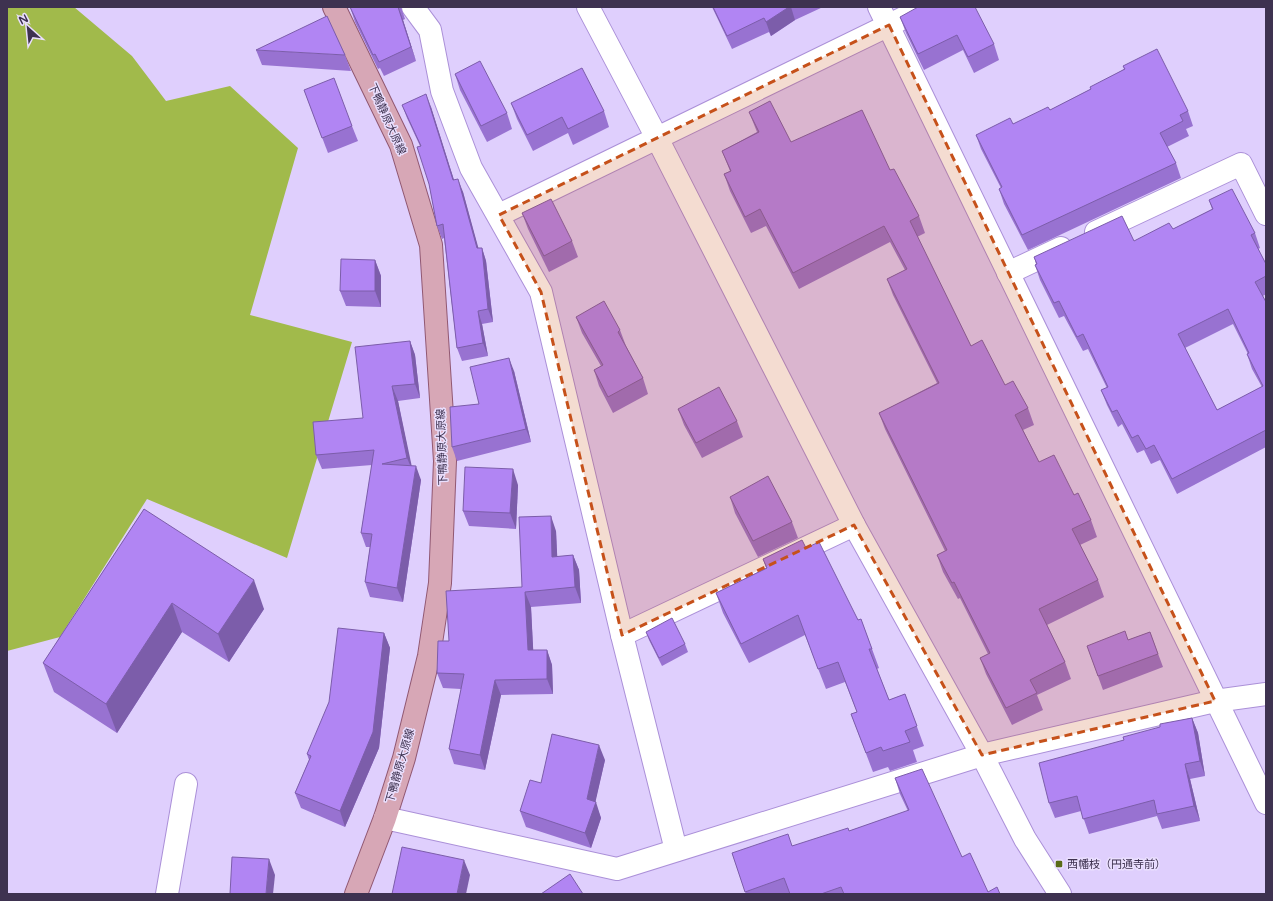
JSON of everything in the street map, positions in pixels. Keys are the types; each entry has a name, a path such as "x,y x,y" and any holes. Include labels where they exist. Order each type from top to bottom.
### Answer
{"main road":[{"name":"下鴨静原大原線","path":"334,7 401,145 431,246 445,461 440,583 429,656 404,758 356,894"}],"street":[{"path":"413,7 430,30 442,91 471,168 499,215 541,292 622,635 676,850"},
{"path":"588,7 657,138 854,525 982,755 1026,839 1060,894"},
{"path":"499,215 657,138 884,16 926,7"},
{"path":"884,16 1215,701 1266,803"},
{"path":"1008,273 1242,164 1266,214"},
{"path":"622,635 854,525"},
{"path":"384,818 617,869 982,755 1215,701 1266,694"},
{"path":"167,894 186,784"}],"highlighted area":[{"path":"889,25 1215,701 982,755 854,525 622,635 541,292 499,215"}],"green space":[{"path":"7,7 74,7 132,56 166,101 230,86 298,148 250,315 352,342 287,558 147,499 60,637 7,651"}],"building":[{"path":"350,7 398,7 411,47 379,62 375,54 373,55"},
{"path":"713,7 789,7 766,22 764,18 727,36"},
{"path":"918,7 975,7 994,44 968,57 957,35 918,54 900,17"},
{"path":"327,16 345,55 256,50"},
{"path":"1157,49 1188,111 1180,115 1183,121 1160,133 1176,163 1022,235 999,189 1002,187 976,135 1010,118 1013,124 1048,107 1050,110 1091,89 1090,87 1125,69 1123,66"},
{"path":"480,61 507,113 481,126 455,74"},
{"path":"582,68 604,111 568,129 562,117 527,135 511,103"},
{"path":"334,78 352,126 322,138 304,90"},
{"path":"426,94 453,180 458,179 477,248 482,248 488,309 478,311 483,343 457,348 443,224 437,226 429,184 417,147 421,146 402,105"},
{"path":"770,101 791,142 862,110 890,170 894,169 919,216 910,221 971,346 982,340 1005,385 1013,381 1028,408 1015,415 1039,462 1054,455 1074,495 1078,493 1091,520 1072,529 1098,580 1039,609 1065,662 1030,680 1037,693 1006,708 980,658 990,653 954,582 952,583 937,555 947,550 879,413 939,383 887,279 907,269 884,226 793,273 760,209 745,217 724,174 731,171 722,151 759,132 749,112"},
{"path":"1232,189 1255,233 1251,235 1266,264 1266,276 1255,282 1266,302 1266,430 1172,479 1154,445 1146,449 1138,435 1132,438 1117,410 1112,412 1101,390 1108,387 1083,334 1077,337 1059,301 1054,303 1035,265 1037,264 1034,257 1122,216 1134,241 1169,223 1173,229 1213,209 1209,200","holes":["1228,309 1249,353 1247,354 1263,386 1217,410 1178,334"]},
{"path":"551,199 572,241 544,256 522,213"},
{"path":"341,259 375,260 375,291 340,291"},
{"path":"604,301 620,330 618,332 643,378 608,397 594,370 603,365 576,317"},
{"path":"410,341 415,384 392,386 407,458 382,464 416,466 397,588 365,582 372,534 361,533 374,450 316,455 313,422 363,418 355,347"},
{"path":"509,358 526,429 452,447 450,407 479,404 470,367"},
{"path":"719,387 737,421 696,443 678,409"},
{"path":"465,467 513,469 510,513 463,511"},
{"path":"768,476 792,522 753,541 730,497"},
{"path":"144,509 254,580 218,634 172,603 106,704 43,663"},
{"path":"551,516 552,557 573,555 575,587 525,592 528,650 547,650 547,679 495,680 480,755 449,749 464,674 437,673 438,641 449,641 446,591 522,587 519,517"},
{"path":"802,540 806,548 819,542 858,620 861,619 872,649 869,649 889,700 905,694 917,726 905,731 910,742 883,751 881,747 866,753 851,714 857,712 838,662 818,669 798,615 741,644 716,593 767,568 763,559"},
{"path":"672,618 685,644 659,658 646,632"},
{"path":"338,628 384,633 373,732 340,811 295,793 311,756 307,754 329,702"},
{"path":"1125,631 1128,640 1150,632 1158,654 1098,676 1087,646"},
{"path":"1192,718 1200,761 1185,764 1194,806 1157,814 1154,800 1083,819 1077,796 1049,803 1039,763 1124,740 1123,737 1160,727 1160,724"},
{"path":"552,734 599,745 587,799 596,802 585,833 520,811 530,780 541,783"},
{"path":"922,769 962,857 970,853 988,892 997,887 1000,894 844,894 841,887 821,894 790,894 784,878 745,892 732,853 788,834 792,846 848,828 849,831 909,810 895,778"},
{"path":"402,847 464,860 457,894 392,894"},
{"path":"232,857 269,859 266,894 230,894"},
{"path":"570,874 583,894 541,894"}],"place":[{"name":"西幡枝（円通寺前）","path":"1059,864"}]}
